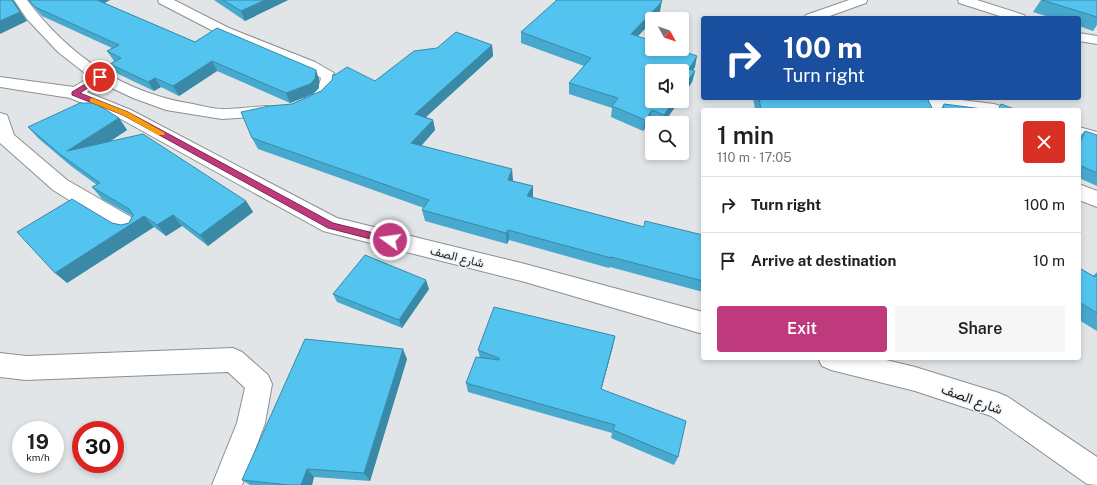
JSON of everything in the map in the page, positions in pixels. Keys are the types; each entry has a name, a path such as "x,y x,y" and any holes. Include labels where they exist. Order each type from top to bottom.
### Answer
{"street":[{"name":"شارع الصف","path":"0,82 74,94 125,114 331,225 525,273 701,323"},
{"path":"904,100 976,108"},
{"path":"0,119 6,138 60,185 130,226"},
{"path":"1081,134 1097,139"},
{"path":"1081,193 1097,199"},
{"path":"0,364 26,368 233,360 259,384 251,423 227,485"},
{"name":"شارع الصف","path":"839,360 915,379 999,406 1097,474"}],"lane":[{"path":"20,0 32,16 63,49 100,77 138,95 166,105 222,114 283,110"},
{"path":"164,0 224,31 310,65 329,76 327,90 319,98 297,107"},
{"path":"817,16 861,0"},
{"path":"964,0 1013,16"},
{"path":"1081,37 1097,40"},
{"path":"74,94 100,77"}],"building":[{"path":"0,0 12,0 20,12 0,21"},
{"path":"29,0 97,0 195,42 217,28 316,70 315,79 310,84 286,93 212,61 173,86 155,78 148,82 110,64 121,58 107,51 119,45 35,7"},
{"path":"223,0 265,0 241,11"},
{"path":"557,0 662,0 652,12 645,12 645,20 631,34 645,39 645,56 689,56 689,53 697,56 689,69 689,64 645,64 645,108 669,108 664,115 652,110 648,116 645,116 645,120 612,106 618,98 569,83 591,58 521,32"},
{"path":"1042,0 1097,0 1097,17"},
{"path":"456,32 492,45 415,114 433,120 411,143 512,169 508,180 533,186 527,196 644,227 645,221 701,235 701,280 508,230 506,233 422,210 429,200 252,138 241,112 269,106 292,104 321,91 332,80 333,74 335,75 347,67 375,81 414,51 437,48"},
{"path":"689,69 695,71 689,79"},
{"path":"759,100 928,100 932,108 761,108"},
{"path":"80,103 95,103 119,118 67,151 143,134 246,201 200,235 173,215 157,225 144,216 55,273 17,232 72,199 112,223 121,225 129,223 133,215 129,209 92,187 100,183 61,155 28,127"},
{"path":"944,104 975,108 943,108"},
{"path":"1001,104 1012,108 999,108"},
{"path":"1085,131 1097,135 1097,173 1081,166 1081,140"},
{"path":"365,255 426,280 399,320 333,294"},
{"path":"1081,269 1095,277 1097,275 1097,313 1081,303"},
{"path":"494,307 615,336 601,389 686,421 678,457 613,430 615,425 466,383 476,357 499,360 499,358 478,350"},
{"path":"305,339 403,349 364,473 307,469 301,485 242,480"}],"slow traffic":[{"path":"92,101 125,114 161,133"}],"route":[{"path":"100,77 74,94 125,114 331,225 390,240"}]}
